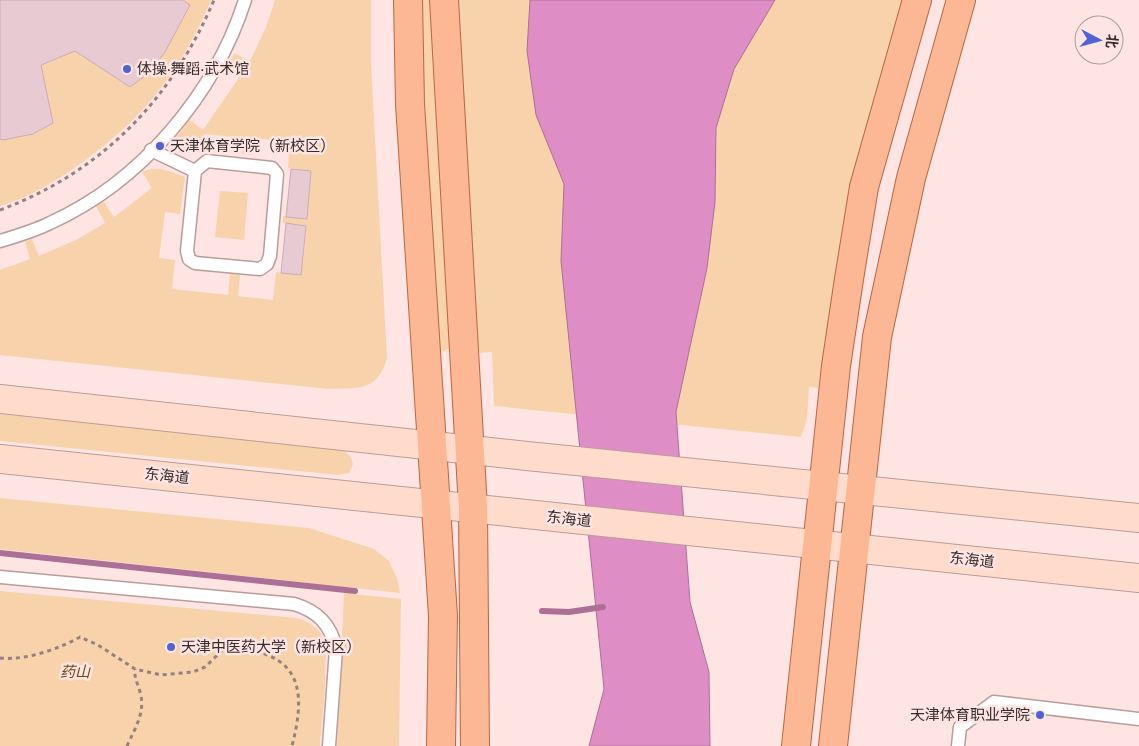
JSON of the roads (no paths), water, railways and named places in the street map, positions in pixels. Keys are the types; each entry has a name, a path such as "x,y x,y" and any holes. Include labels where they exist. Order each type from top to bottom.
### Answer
{"main road":[{"path":"408,0 410,104 443,616 441,746"},
{"path":"444,0 472,508 475,746"},
{"path":"796,746 836,366 864,187 917,0"},
{"path":"833,746 877,337 911,178 961,0"},
{"path":"0,399 468,450 1139,518"},
{"name":"东海道","path":"0,459 1139,578"}],"lane":[{"path":"0,241 50,224 71,212 112,184 151,150 183,114 216,70 245,0"},
{"path":"151,150 195,171"},
{"path":"207,161 272,168 277,174 270,256 267,264 260,269 194,263 189,259 187,251 195,171 207,161"},
{"path":"0,577 294,604 306,608 317,614 334,636 336,649 329,746"},
{"path":"958,746 960,727 994,702 1139,719"}],"waterway":[{"path":"0,553 355,591"},
{"path":"542,611 569,612 603,607"}],"place":[{"name":"体操·舞蹈·武术馆","path":"127,69"},
{"name":"天津体育学院（新校区）","path":"160,146"},
{"name":"天津中医药大学（新校区）","path":"171,647"},
{"name":"天津体育职业学院","path":"1040,715"}],"park label":[{"name":"药山","path":"75,672"}]}
